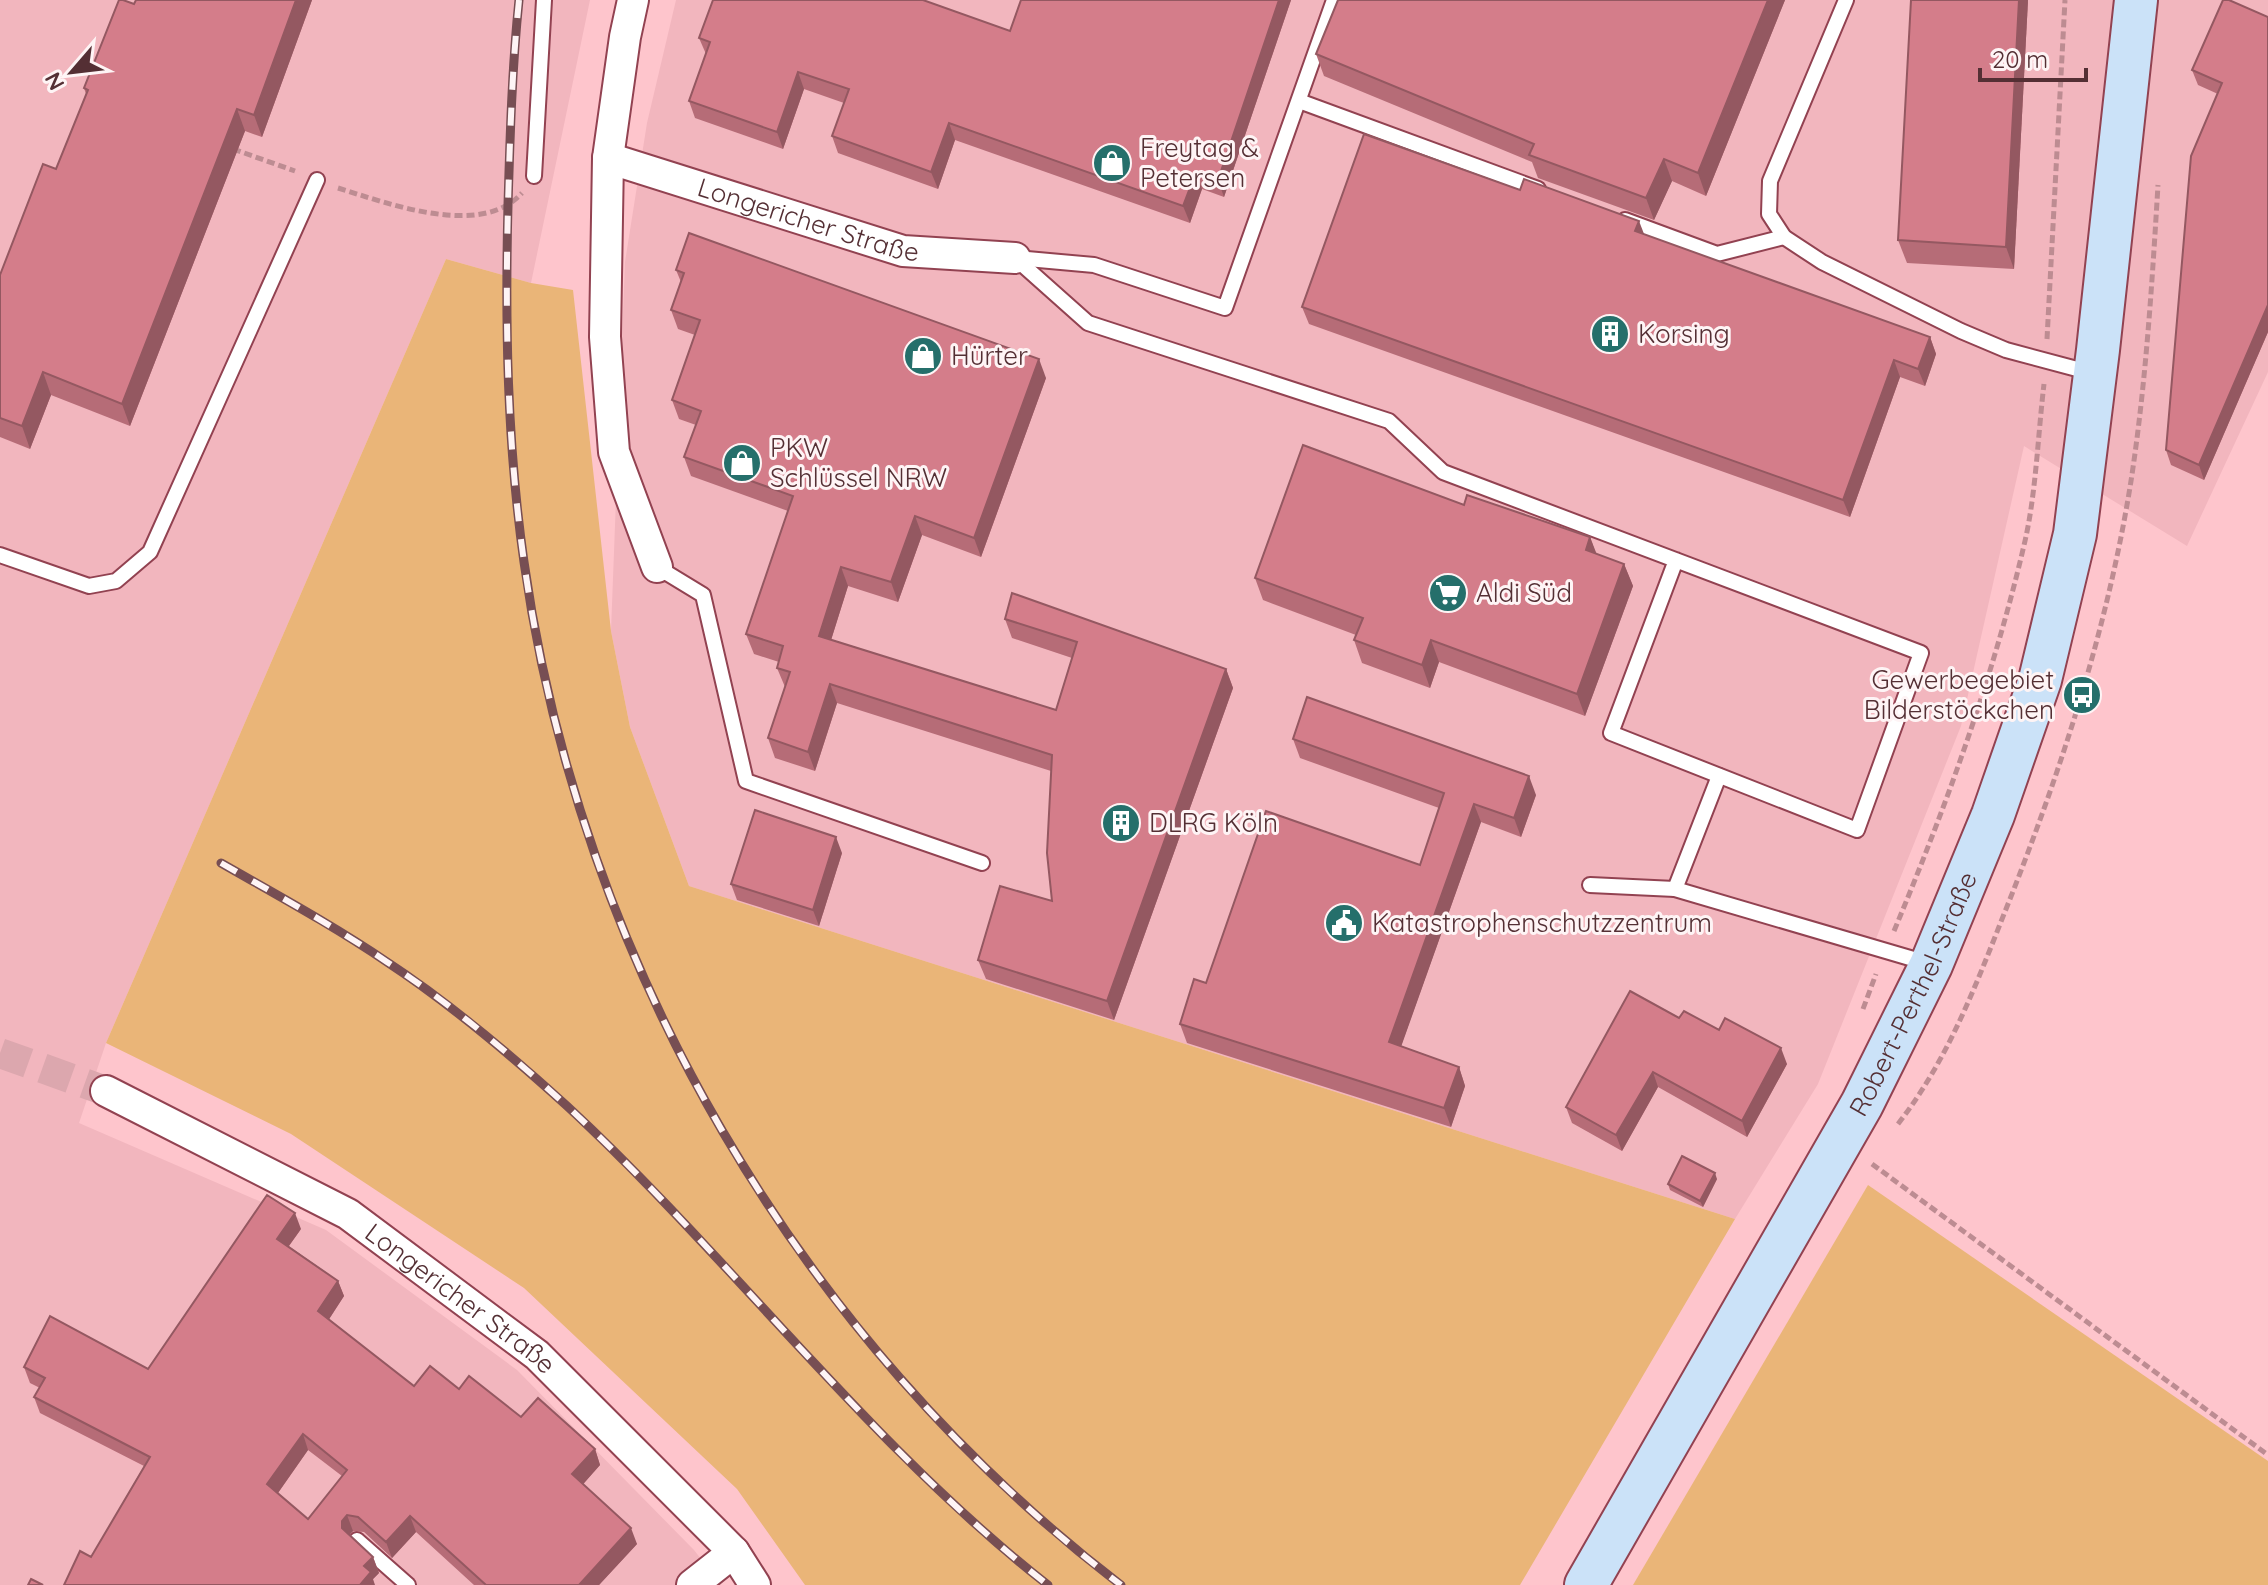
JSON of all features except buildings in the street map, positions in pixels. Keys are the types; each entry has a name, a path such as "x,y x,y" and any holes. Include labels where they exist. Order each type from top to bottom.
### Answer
{"street":[{"path":"633,0 608,158 605,337 614,452 657,567"},
{"name":"Robert-Perthel-Straße","path":"2097,362 2106,0"},
{"name":"Robert-Perthel-Straße","path":"1586,1585 1835,1153 1931,965 1993,815 2040,680 2075,534 2136,0"},
{"name":"Longericher Straße","path":"608,158 903,251 1015,258"},
{"name":"Longericher Straße","path":"106,1091 348,1214 537,1355 734,1552 755,1585"},
{"path":"692,1585 734,1552"}],"lane":[{"path":"534,176 544,0"},
{"path":"1015,258 1094,265 1225,308 1334,0"},
{"path":"1846,0 1770,181 1769,214 1784,237 1822,262 2006,350 2097,362"},
{"path":"1299,101 1553,194"},
{"path":"0,555 89,586 116,581 150,552 317,180"},
{"path":"1613,216 1717,254 1784,237"},
{"path":"1015,258 1088,323 1389,421 1443,472 1676,560 1921,653 1857,830 1611,733 1676,560"},
{"path":"657,567 703,595 746,781 982,863"},
{"path":"1675,889 1719,776"},
{"path":"1590,885 1675,889 1931,965"},
{"path":"357,1540 408,1585"}],"path":[{"path":"226,146 317,180 411,209 447,216 485,214 508,204 519,196 534,176"},
{"path":"1835,1153 1869,1162 2268,1455"}],"shaded area":[{"path":"0,0 590,0 531,283 446,259 106,1043 79,1123 326,1230 517,1370 694,1550 721,1585 0,1585"},
{"name":"Gewerbegebiet Bilderstöckchen","path":"676,0 2268,0 2268,372 2187,546 2024,446 1961,726 1818,1084 1735,1219 689,886 630,727 611,631 625,262 647,123"},
{"path":"446,259 531,283 573,290 611,631 630,727 689,886 1735,1219 1520,1585 805,1585 737,1489 524,1288 291,1134 106,1043"},
{"path":"1868,1185 2268,1461 2268,1585 1633,1585"}],"tunnel":[{"path":"0,1053 106,1091"}],"railway":[{"path":"519,0 507,250 508,384 514,473 524,562 553,711 596,856 653,997 723,1132 805,1259 900,1378 1005,1487 1121,1585"},
{"path":"221,863 326,923 411,978 524,1068 628,1165 921,1473 983,1531 1048,1585"}],"place":[{"name":"Freytag & Petersen","path":"1112,163"},
{"name":"Korsing","path":"1610,334"},
{"name":"Hürter","path":"923,356"},
{"name":"PKW Schlüssel NRW","path":"742,463"},
{"name":"Aldi Süd","path":"1448,593"},
{"name":"Gewerbegebiet Bilderstöckchen","path":"2082,695"},
{"name":"DLRG Köln","path":"1121,823"},
{"name":"Katastrophenschutzzentrum","path":"1344,923"}]}
